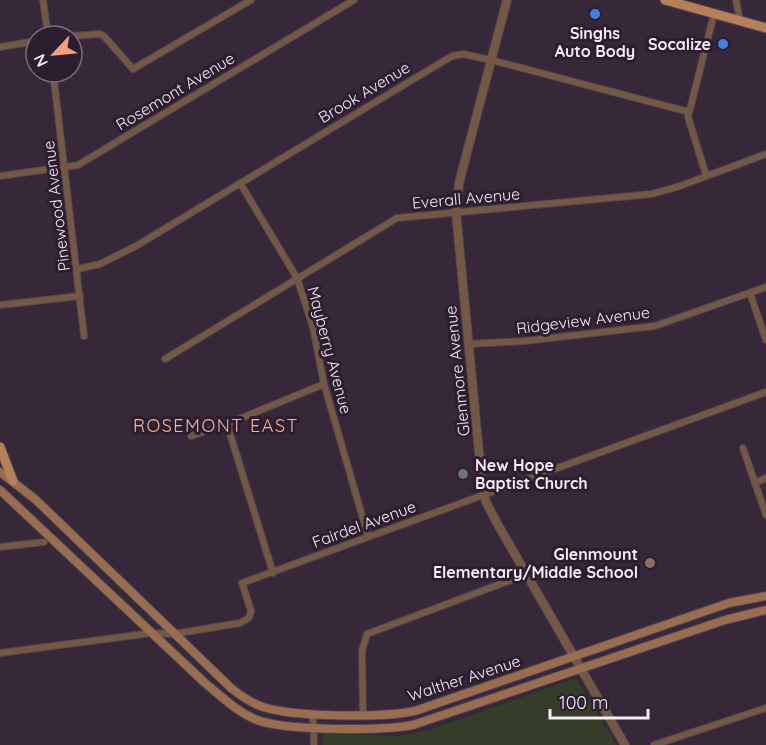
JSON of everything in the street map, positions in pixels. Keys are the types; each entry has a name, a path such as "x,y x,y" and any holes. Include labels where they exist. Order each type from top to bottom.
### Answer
{"main road":[{"path":"665,0 766,28"},
{"path":"0,447 14,480"},
{"name":"Walther Avenue","path":"0,472 14,480 172,634 243,697 266,708 309,713 390,715 425,708 729,603 766,596"},
{"name":"Walther Avenue","path":"0,490 226,700 249,717 271,724 379,729 413,725 725,620 766,610"}],"street":[{"path":"43,0 46,24"},
{"path":"84,35 104,36 133,69 251,0"},
{"name":"Rosemont Avenue","path":"0,176 78,165 354,0"},
{"name":"Glenmore Avenue","path":"507,0 459,183 456,212 484,495 498,525 625,745"},
{"path":"736,0 740,21"},
{"path":"706,175 689,127 689,112 714,14"},
{"path":"0,47 24,43"},
{"name":"Brook Avenue","path":"78,269 89,268 113,258 452,56 463,54 491,60 689,112"},
{"name":"Pinewood Avenue","path":"54,84 78,269 84,336"},
{"name":"Everall Avenue","path":"165,359 397,218 652,194 766,154"},
{"name":"Mayberry Avenue","path":"240,183 297,278 313,327 324,384 368,536"},
{"name":"Ridgeview Avenue","path":"469,344 519,342 656,326 766,287"},
{"path":"750,293 766,340"},
{"path":"0,305 80,296"},
{"path":"190,436 227,424 324,384"},
{"name":"Fairdel Avenue","path":"0,653 152,633 172,634 240,623 249,618 251,611 242,583 766,392"},
{"path":"227,424 273,573"},
{"path":"743,448 766,515"},
{"path":"755,483 766,478"},
{"path":"0,547 44,542"},
{"path":"363,714 362,651 365,636 527,574"},
{"path":"654,745 766,708"},
{"path":"309,713 313,726 314,745"}],"green space":[{"path":"576,678 617,745 322,745 324,733 398,736 429,730"}],"place":[{"name":"Singhs Auto Body","path":"595,14"},
{"name":"Socalize","path":"723,44"},
{"name":"New Hope Baptist Church","path":"463,474"},
{"name":"Glenmount Elementary/Middle School","path":"650,563"}],"district":[{"name":"ROSEMONT EAST","path":"216,425"}]}
